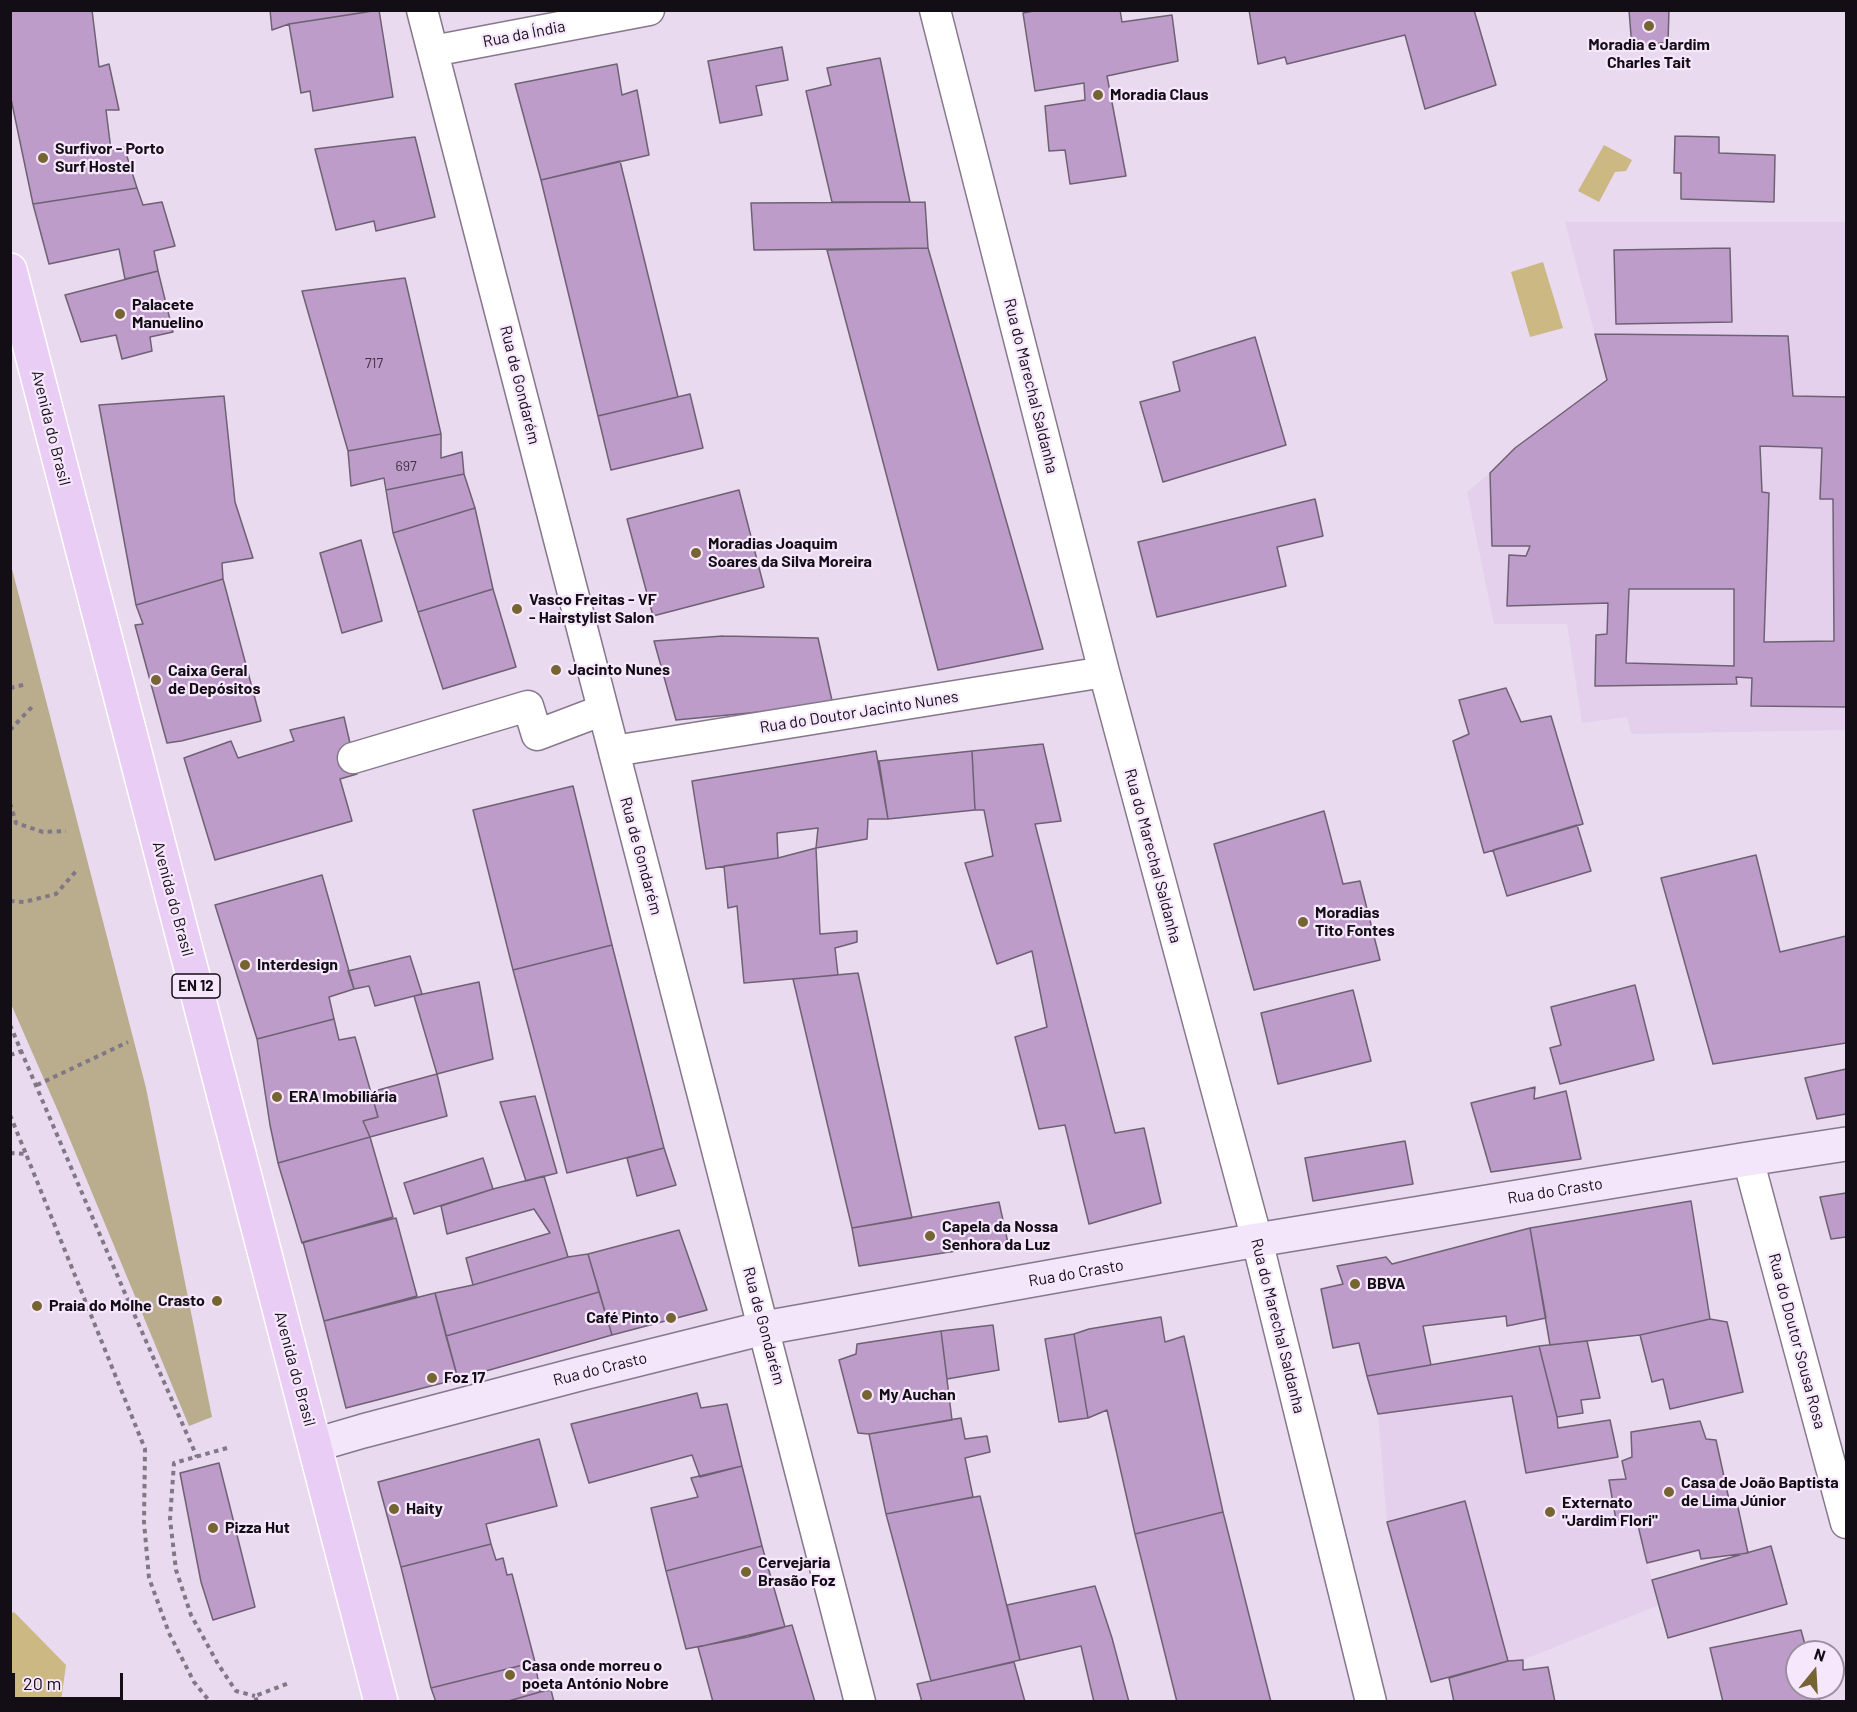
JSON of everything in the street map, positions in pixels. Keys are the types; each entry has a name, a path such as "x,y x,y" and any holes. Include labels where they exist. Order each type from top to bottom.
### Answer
{"main road":[{"name":"Avenida do Brasil","path":"10,270 381,1701"}],"street":[{"name":"Rua de Gondarém","path":"422,10 860,1701"},
{"name":"Rua da Índia","path":"433,51 649,10"},
{"name":"Rua do Marechal Saldanha","path":"935,10 1104,672 1257,1240 1371,1701"},
{"name":"Rua do Doutor Jacinto Nunes","path":"614,751 1104,672"},
{"path":"353,758 528,706 537,735 603,710"},
{"name":"Rua do Crasto","path":"315,1445 572,1376 764,1328 1257,1240 1846,1144"},
{"name":"Rua do Doutor Sousa Rosa","path":"1748,1159 1846,1523"}],"path":[{"path":"10,688 27,684"},
{"path":"10,730 32,707"},
{"path":"11,806 16,823 43,832 66,831"},
{"path":"10,901 24,902 56,894 77,870"},
{"path":"10,1025 197,1456"},
{"path":"37,1085 128,1042"},
{"path":"10,1055 22,1051"},
{"path":"10,1115 145,1449 144,1521 148,1578 169,1634 194,1682 210,1701"},
{"path":"10,1153 26,1154"},
{"path":"227,1448 174,1463 170,1520 176,1570 191,1615 236,1691 255,1696 288,1683"},
{"path":"255,1696 257,1701"}],"shaded area":[{"path":"1604,145 1632,160 1626,171 1615,172 1599,202 1578,191"},
{"path":"1565,222 1846,222 1846,730 1631,734 1627,717 1582,723 1567,624 1494,624 1467,492 1515,448 1607,380"},
{"path":"1543,262 1563,328 1530,337 1511,272"},
{"path":"11,565 146,1088 212,1417 189,1426 11,1004"},
{"name":"Externato \"Jardim Flori\"","path":"1539,1346 1558,1428 1610,1420 1659,1605 1523,1660 1508,1661 1465,1502 1387,1522 1378,1414 1367,1376"},
{"path":"14,1612 66,1665 61,1701 11,1701 10,1614"}],"building":[{"path":"10,10 92,10 99,67 109,64 119,110 106,110 111,150 124,147 137,188 33,204 10,94"},
{"path":"270,10 367,10 367,12 289,24 272,30"},
{"path":"379,10 393,97 313,111 310,91 301,93 289,24"},
{"name":"Moradia Claus","path":"1039,10 1120,10 1122,22 1172,15 1178,61 1107,76 1126,176 1070,184 1065,150 1049,151 1045,106 1085,100 1084,83 1035,91 1023,13"},
{"path":"1249,10 1474,10 1496,85 1425,109 1405,35 1287,64 1285,57 1258,64"},
{"name":"Moradia e Jardim Charles Tait","path":"1629,10 1669,10 1668,42 1632,48"},
{"path":"782,47 788,80 756,86 762,115 720,123 708,61"},
{"path":"880,58 910,202 832,202 806,91 831,85 827,68"},
{"path":"617,64 622,95 637,90 649,155 541,180 515,84"},
{"path":"1675,136 1719,137 1719,153 1775,155 1774,202 1681,199 1681,173 1674,173"},
{"path":"415,137 435,217 376,231 374,221 336,230 315,149"},
{"path":"620,161 678,397 598,416 541,180"},
{"path":"137,188 143,205 162,202 175,246 154,251 158,271 125,279 119,249 49,264 33,204"},
{"path":"925,202 928,248 754,250 751,203"},
{"path":"928,248 1043,649 938,670 827,250"},
{"path":"1730,248 1732,322 1616,324 1614,250"},
{"name":"Palacete Manuelino","path":"158,271 173,332 150,337 152,351 122,359 116,335 81,342 65,295"},
{"path":"405,278 441,434 348,451 302,291"},
{"path":"1595,334 1788,336 1793,396 1846,397 1846,707 1751,706 1752,678 1736,677 1737,684 1595,686 1596,635 1607,634 1608,603 1507,606 1509,555 1526,556 1530,546 1492,546 1490,473 1515,448 1607,380"},
{"path":"1255,337 1286,445 1163,482 1140,402 1180,391 1173,362"},
{"path":"690,394 703,448 611,470 598,416"},
{"path":"224,396 235,502 253,558 222,563 223,579 136,605 99,405"},
{"path":"441,434 441,458 462,452 464,474 386,490 384,478 351,486 348,451"},
{"path":"1760,446 1822,448 1820,499 1833,499 1834,641 1764,642 1769,493 1762,492"},
{"path":"464,474 475,508 393,533 386,490"},
{"name":"Moradias Joaquim Soares da Silva Moreira","path":"739,490 764,587 653,616 627,519"},
{"path":"1315,499 1323,536 1277,547 1286,586 1157,617 1138,542"},
{"path":"475,508 493,589 418,612 393,533"},
{"path":"361,540 382,621 342,633 320,553"},
{"path":"223,579 261,721 167,743 135,625 143,624 136,605"},
{"path":"493,589 516,667 443,689 418,612"},
{"path":"1629,589 1734,589 1734,666 1626,663"},
{"path":"723,636 818,638 833,705 676,720 654,641"},
{"path":"1506,688 1521,722 1551,716 1583,824 1484,853 1453,741 1469,734 1459,700"},
{"path":"344,717 357,774 340,779 352,821 215,860 184,758 231,741 238,758 294,741 290,730"},
{"path":"1043,744 1061,821 1035,824 1115,1133 1144,1128 1161,1203 1089,1224 1065,1125 1039,1129 1015,1037 1047,1027 1032,951 997,964 965,863 993,856 984,810 975,810 972,751"},
{"path":"876,751 888,819 868,819 867,839 816,848 818,828 777,833 778,858 706,869 692,781"},
{"path":"972,751 975,810 888,819 879,761"},
{"path":"573,786 612,945 513,970 473,810"},
{"name":"Moradias Tito Fontes","path":"1324,811 1343,884 1360,881 1380,960 1254,990 1214,844"},
{"path":"1577,825 1591,871 1507,896 1493,850"},
{"path":"816,848 820,934 857,931 857,942 835,948 838,975 744,983 737,906 728,908 724,866 778,858"},
{"path":"1756,855 1780,952 1846,936 1846,1043 1713,1064 1661,878"},
{"path":"322,875 354,989 329,997 334,1019 257,1039 215,905"},
{"path":"612,945 664,1148 567,1173 513,970"},
{"path":"410,956 422,994 375,1006 369,986 354,989 348,971"},
{"path":"858,973 912,1218 852,1228 793,979"},
{"path":"479,982 493,1059 437,1074 414,996"},
{"path":"1635,985 1654,1060 1560,1084 1550,1048 1561,1045 1551,1007"},
{"path":"1353,990 1371,1061 1278,1084 1261,1013"},
{"path":"334,1019 339,1040 355,1037 378,1117 363,1121 370,1137 278,1163 257,1039"},
{"path":"1846,1069 1846,1114 1817,1119 1805,1078"},
{"path":"437,1074 447,1116 370,1137 363,1121 378,1117 371,1092"},
{"path":"1535,1087 1534,1099 1566,1091 1581,1159 1491,1172 1471,1103"},
{"path":"535,1096 557,1173 526,1181 500,1102"},
{"path":"370,1137 393,1217 302,1243 278,1163"},
{"path":"1405,1141 1413,1184 1313,1201 1305,1158"},
{"path":"664,1148 676,1185 637,1196 627,1158"},
{"path":"483,1158 493,1189 414,1214 404,1183"},
{"path":"544,1176 568,1257 473,1285 466,1258 550,1233 534,1209 447,1234 441,1206"},
{"path":"1846,1193 1846,1237 1831,1239 1820,1197"},
{"path":"1691,1201 1710,1319 1640,1335 1550,1345 1530,1228"},
{"name":"Capela da Nossa Senhora da Luz","path":"999,1202 1008,1243 859,1266 852,1228"},
{"path":"396,1218 417,1296 324,1321 303,1242"},
{"path":"1530,1228 1546,1318 1507,1326 1506,1316 1423,1326 1431,1365 1367,1376 1359,1343 1333,1348 1321,1289 1343,1284 1337,1266 1386,1257 1392,1264"},
{"path":"679,1230 707,1310 612,1335 588,1254"},
{"path":"588,1254 599,1292 446,1336 435,1293 473,1285 568,1257"},
{"path":"599,1292 612,1335 458,1379 446,1336"},
{"path":"435,1293 458,1379 346,1408 324,1321"},
{"path":"1161,1317 1165,1342 1184,1336 1223,1512 1135,1534 1107,1410 1088,1418 1074,1334 1089,1329"},
{"path":"1710,1319 1727,1322 1743,1392 1670,1409 1663,1379 1652,1382 1640,1335"},
{"path":"993,1325 999,1370 947,1379 941,1331"},
{"path":"941,1331 952,1420 869,1434 858,1433 839,1360 856,1354 857,1344"},
{"path":"1074,1334 1088,1418 1059,1422 1045,1339"},
{"path":"1587,1341 1600,1398 1581,1400 1583,1413 1557,1417 1539,1346"},
{"path":"1539,1346 1558,1428 1610,1420 1618,1457 1526,1473 1512,1396 1378,1414 1367,1376"},
{"path":"697,1393 701,1408 727,1404 742,1466 700,1477 692,1455 589,1483 571,1424"},
{"path":"961,1418 965,1439 987,1436 990,1452 965,1458 973,1497 886,1514 869,1434"},
{"name":"Casa de João Baptista de Lima Júnior","path":"1700,1421 1706,1439 1716,1440 1730,1504 1737,1503 1748,1553 1701,1559 1699,1550 1647,1563 1636,1517 1616,1520 1609,1480 1626,1479 1622,1461 1632,1457 1631,1432"},
{"path":"539,1439 557,1506 486,1524 491,1544 401,1567 378,1482"},
{"name":"Pizza Hut","path":"219,1463 255,1607 213,1620 201,1582 180,1473"},
{"path":"742,1466 762,1546 666,1571 651,1508 698,1497 691,1478"},
{"path":"980,1496 1020,1660 931,1681 886,1514"},
{"path":"1465,1501 1508,1661 1431,1682 1387,1522"},
{"path":"1223,1512 1271,1702 1177,1702 1135,1534"},
{"path":"491,1544 496,1560 503,1558 507,1575 512,1574 535,1662 431,1688 401,1567"},
{"path":"762,1546 785,1627 686,1649 666,1571"},
{"path":"1771,1546 1787,1604 1668,1638 1652,1580"},
{"path":"1095,1586 1129,1702 1094,1702 1081,1646 1020,1660 1007,1605"},
{"path":"792,1625 815,1702 713,1702 698,1647"},
{"path":"1801,1630 1804,1640 1785,1640 1785,1700 1820,1700 1820,1702 1723,1702 1710,1648"},
{"path":"1523,1660 1523,1670 1548,1667 1555,1702 1454,1702 1449,1678 1508,1661"},
{"name":"Casa onde morreu o poeta António Nobre","path":"535,1662 540,1692 505,1702 436,1702 431,1688"},
{"path":"1014,1662 1025,1702 922,1702 917,1684"},
{"path":"551,1690 554,1702 505,1702 540,1692"}],"place":[{"name":"Moradia e Jardim Charles Tait","path":"1649,26"},
{"name":"Moradia Claus","path":"1098,95"},
{"name":"Surfivor - Porto Surf Hostel","path":"43,158"},
{"name":"Palacete Manuelino","path":"120,314"},
{"name":"Moradias Joaquim Soares da Silva Moreira","path":"696,553"},
{"name":"Vasco Freitas - VF - Hairstylist Salon","path":"517,609"},
{"name":"Jacinto Nunes","path":"556,670"},
{"name":"Caixa Geral de Depósitos","path":"156,680"},
{"name":"Moradias Tito Fontes","path":"1303,922"},
{"name":"Interdesign","path":"245,965"},
{"name":"ERA Imobiliária","path":"277,1097"},
{"name":"Capela da Nossa Senhora da Luz","path":"930,1236"},
{"name":"BBVA","path":"1355,1284"},
{"name":"Crasto","path":"217,1301"},
{"name":"Praia do Molhe","path":"37,1306"},
{"name":"Café Pinto","path":"671,1318"},
{"name":"Foz 17","path":"432,1378"},
{"name":"My Auchan","path":"867,1395"},
{"name":"Casa de João Baptista de Lima Júnior","path":"1669,1492"},
{"name":"Haity","path":"394,1509"},
{"name":"Externato \"Jardim Flori\"","path":"1550,1512"},
{"name":"Pizza Hut","path":"213,1528"},
{"name":"Cervejaria Brasão Foz","path":"746,1572"},
{"name":"Casa onde morreu o poeta António Nobre","path":"510,1675"}]}
